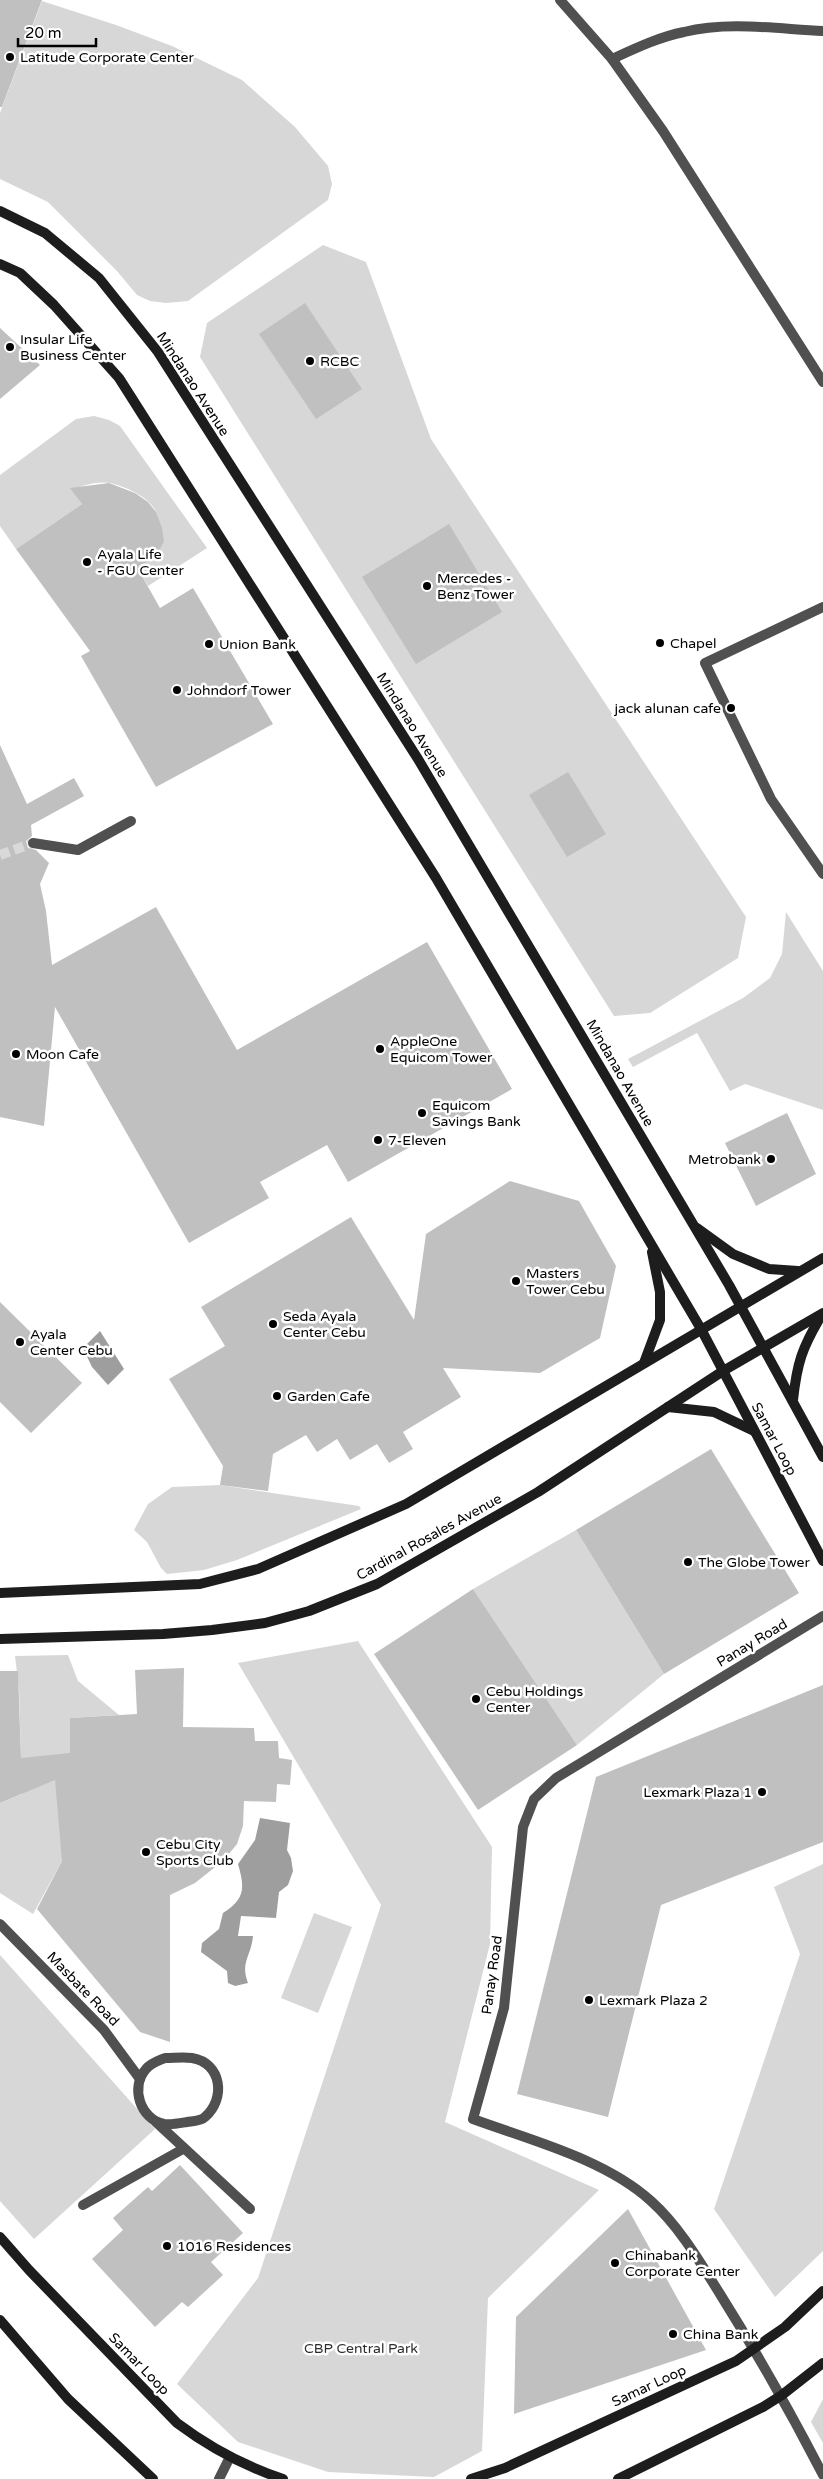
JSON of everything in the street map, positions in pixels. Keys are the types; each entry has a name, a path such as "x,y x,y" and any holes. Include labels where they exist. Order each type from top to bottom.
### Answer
{"street":[{"path":"560,0 612,59 663,131 823,382"},
{"path":"612,59 643,44 684,32 714,27 823,31"},
{"name":"Mindanao Avenue","path":"0,211 45,233 99,278 158,352 418,759 740,1305"},
{"path":"0,264 20,273 54,305 119,378 436,878 701,1329"},
{"path":"823,607 705,663 772,799 823,874"},
{"path":"33,843 78,850 131,821"},
{"path":"694,1226 733,1254 769,1269 799,1271"},
{"path":"644,1364 660,1320 660,1292 650,1244"},
{"path":"0,1593 200,1584 258,1569 406,1504 644,1364 740,1305 823,1258"},
{"path":"740,1305 823,1457"},
{"path":"793,1401 797,1367 808,1337 822,1314"},
{"name":"Cardinal Rosales Avenue","path":"0,1639 163,1634 212,1630 265,1623 310,1611 377,1584 538,1492 723,1371 822,1314"},
{"name":"Samar Loop","path":"701,1329 823,1561"},
{"path":"668,1407 714,1412 755,1432"},
{"name":"Panay Road","path":"755,2350 696,2256 666,2216 650,2200 620,2179 589,2162 473,2119 504,2008 523,1827 534,1799 556,1778 823,1616"},
{"name":"Masbate Road","path":"0,1924 104,2030 140,2079"},
{"path":"154,2119 165,2124 202,2120 211,2112 217,2102 218,2080 212,2070 203,2062 192,2058 165,2058 155,2062 146,2069 140,2079 139,2101 145,2111 183,2149 250,2209"},
{"path":"84,2205 183,2149"},
{"name":"Samar Loop","path":"0,2237 35,2277 177,2422 204,2444 282,2479"},
{"name":"Samar Loop","path":"471,2479 505,2468 736,2361 755,2350 785,2327 823,2291"},
{"path":"0,2320 68,2399 153,2479"},
{"path":"755,2350 782,2395 823,2475"},
{"path":"618,2479 698,2440 782,2395 823,2363"},
{"path":"219,2479 230,2457"}],"green space":[{"path":"42,1 116,25 172,46 242,80 295,127 328,166 332,184 328,200 188,301 166,303 150,301 137,295 117,271 48,202 0,179 0,113"},
{"path":"323,245 366,262 431,439 746,917 738,958 650,1013 614,1016 200,357 207,323"},
{"path":"94,416 109,420 120,426 207,548 148,586 138,569 157,555 158,526 156,512 142,497 122,487 110,483 101,483 86,485 73,490 82,504 16,549 0,526 0,475 76,419"},
{"path":"786,912 823,971 823,1110 745,1084 730,1091 697,1033 633,1067 628,1059 743,998 770,978 782,954"},
{"path":"220,1485 359,1506 361,1509 237,1560 204,1570 167,1574 161,1568 147,1542 134,1530 148,1504 172,1487"},
{"path":"576,1530 664,1674 577,1745 473,1589"},
{"name":"CBP Central Park","path":"358,1641 492,1847 490,1944 445,2122 599,2190 488,2298 482,2451 434,2477 328,2472 238,2442 177,2384 258,2278 381,1905 238,1663"},
{"path":"68,1655 78,1681 119,1715 70,1718 70,1753 62,1861 33,1914 0,1893 0,1803 22,1794 19,1689 15,1656"},
{"path":"823,1864 823,2251 775,2297 714,2209 800,1954 774,1887"},
{"path":"314,1913 352,1927 318,2013 281,1998"},
{"path":"0,1955 155,2129 34,2239 0,2201"},
{"path":"823,2399 823,2443 811,2422"}],"shaded area":[{"path":"100,1331 124,1369 108,1385 92,1367 83,1348"},
{"path":"260,1818 290,1823 287,1850 291,1858 293,1871 288,1885 279,1892 276,1918 241,1916 238,1936 253,1936 245,1970 248,1983 235,1986 228,1983 227,1971 201,1952 202,1943 219,1929 223,1913 236,1903 239,1898 242,1880 238,1864 255,1840"}],"building":[{"name":"Latitude Corporate Center","path":"0,0 42,0 2,107 0,107"},
{"name":"RCBC","path":"305,303 362,389 316,419 259,334"},
{"name":"Insular Life Business Center","path":"0,328 40,365 0,399"},
{"path":"109,483 135,493 148,502 156,512 162,528 164,541 157,555 138,569 160,608 193,588 273,724 156,787 81,656 90,651 16,549 82,504 70,488"},
{"name":"Mercedes - Benz Tower","path":"449,524 502,612 416,664 362,577"},
{"path":"0,745 27,804 74,778 84,796 31,825 32,836 26,841 28,848 36,850 49,863 40,884 46,911 52,965 156,907 237,1050 427,942 512,1089 348,1182 327,1145 260,1182 269,1198 189,1243 55,1007 44,1126 0,1117"},
{"path":"568,772 606,834 567,857 529,795"},
{"name":"Metrobank","path":"787,1113 816,1174 756,1206 725,1143"},
{"path":"510,1181 579,1201 616,1266 600,1338 540,1373 443,1368 461,1397 403,1432 413,1449 389,1463 377,1444 350,1460 337,1439 317,1452 306,1435 273,1454 268,1491 220,1485 223,1466 169,1379 225,1346 201,1307 351,1217 414,1320 426,1234"},
{"name":"Ayala Center Cebu","path":"0,1302 82,1383 31,1433 0,1402"},
{"name":"The Globe Tower","path":"711,1449 799,1593 664,1674 576,1530"},
{"name":"Cebu Holdings Center","path":"473,1589 577,1745 478,1810 374,1654"},
{"name":"Cebu City Sports Club","path":"184,1668 183,1727 254,1728 255,1741 278,1741 279,1758 292,1760 290,1785 277,1784 276,1802 244,1801 243,1826 237,1844 224,1860 195,1883 170,1895 170,2042 140,2032 37,1909 62,1861 55,1780 0,1803 0,1671 18,1671 21,1758 70,1753 70,1718 137,1714 135,1670"},
{"name":"Lexmark Plaza 2","path":"823,1685 823,1842 661,1905 608,2117 517,2094 596,1777"},
{"name":"1016 Residences","path":"180,2165 243,2233 211,2262 223,2275 188,2307 182,2302 155,2327 92,2259 123,2230 113,2218 148,2187 152,2191"},
{"name":"Chinabank Corporate Center","path":"628,2209 706,2350 514,2414 516,2317"}],"tunnel":[{"path":"0,855 33,843"}],"place":[{"name":"Latitude Corporate Center","path":"10,57"},
{"name":"Insular Life Business Center","path":"10,347"},
{"name":"RCBC","path":"310,361"},
{"name":"Ayala Life - FGU Center","path":"87,562"},
{"name":"Mercedes - Benz Tower","path":"427,586"},
{"name":"Chapel","path":"660,643"},
{"name":"Union Bank","path":"209,644"},
{"name":"Johndorf Tower","path":"177,690"},
{"name":"jack alunan cafe","path":"731,708"},
{"name":"AppleOne Equicom Tower","path":"380,1049"},
{"name":"Moon Cafe","path":"16,1054"},
{"name":"Equicom Savings Bank","path":"422,1113"},
{"name":"7-Eleven","path":"378,1140"},
{"name":"Metrobank","path":"771,1159"},
{"name":"Masters Tower Cebu","path":"516,1281"},
{"name":"Seda Ayala Center Cebu","path":"273,1324"},
{"name":"Ayala Center Cebu","path":"20,1342"},
{"name":"Garden Cafe","path":"277,1396"},
{"name":"The Globe Tower","path":"688,1562"},
{"name":"Cebu Holdings Center","path":"476,1699"},
{"name":"Lexmark Plaza 1","path":"762,1792"},
{"name":"Cebu City Sports Club","path":"146,1852"},
{"name":"Lexmark Plaza 2","path":"589,2000"},
{"name":"1016 Residences","path":"167,2246"},
{"name":"Chinabank Corporate Center","path":"615,2263"},
{"name":"China Bank","path":"673,2334"}]}
